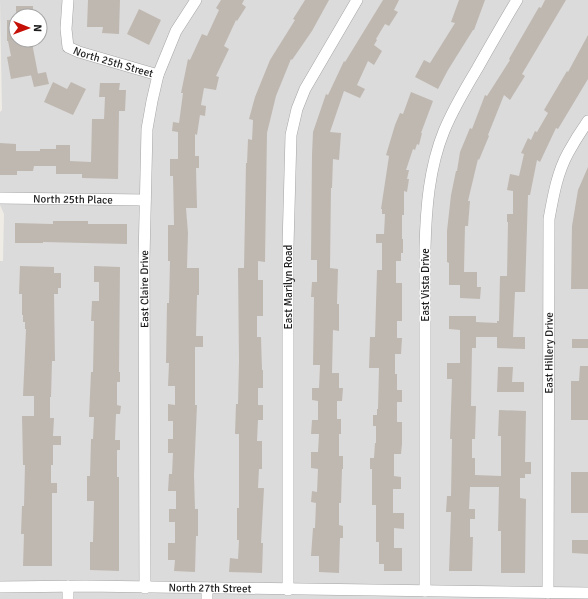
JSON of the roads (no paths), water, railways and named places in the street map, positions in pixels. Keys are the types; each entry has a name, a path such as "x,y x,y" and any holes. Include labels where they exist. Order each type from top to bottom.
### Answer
{"street":[{"name":"North 25th Street","path":"68,0 66,29 68,47 79,52 158,76"},
{"name":"East Claire Drive","path":"145,588 145,200 147,129 158,76 176,31 196,0"},
{"name":"East Marilyn Road","path":"288,590 288,246 291,135 297,109 305,89 357,0"},
{"name":"East Vista Drive","path":"424,591 425,216 429,184 436,156 454,107 517,0"},
{"name":"East Hillery Drive","path":"548,593 549,219 553,195 559,174 568,154 588,121"},
{"name":"North 25th Place","path":"0,198 145,200"},
{"name":"North 27th Street","path":"0,587 68,586 145,588 207,594 288,590 346,595 424,591 484,596 588,593"},
{"path":"68,586 68,599"}]}
